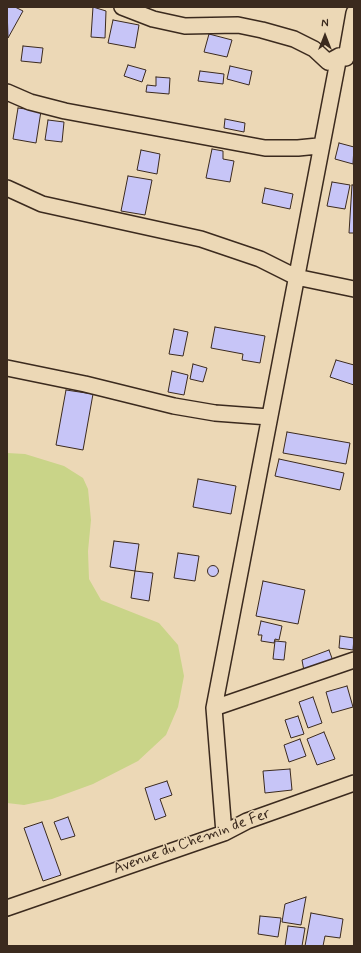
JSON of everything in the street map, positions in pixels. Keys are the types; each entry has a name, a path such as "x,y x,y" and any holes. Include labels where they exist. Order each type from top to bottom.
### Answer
{"street":[{"path":"122,7 153,19 185,26 238,25 268,32 294,39 314,50 328,62 339,56 346,58 354,14"},
{"path":"224,833 214,708 339,56"},
{"path":"7,92 30,102 66,111 265,148 298,148 318,146 322,144"},
{"path":"7,188 42,204 201,240 260,259 296,277 354,289"},
{"path":"7,368 86,384 174,406 216,413 269,417"},
{"path":"214,708 354,660"},
{"name":"Avenue du Chemin de Fer","path":"7,908 224,833 247,821 354,783"}],"green space":[{"path":"7,453 25,454 64,466 83,478 88,489 91,520 88,551 89,579 101,600 159,623 178,645 184,676 178,707 166,735 138,761 93,784 52,799 24,805 7,803"}],"building":[{"path":"7,7 15,7 23,11 8,38"},
{"path":"93,7 106,11 105,38 91,37"},
{"path":"113,20 139,25 135,48 108,43"},
{"path":"209,34 232,40 227,57 204,52"},
{"path":"23,46 43,48 41,63 21,61"},
{"path":"128,65 146,70 142,82 124,76"},
{"path":"230,66 252,71 249,85 227,79"},
{"path":"200,71 224,74 223,84 198,81"},
{"path":"156,77 170,78 169,94 146,92 147,85 156,86"},
{"path":"18,108 41,111 36,143 13,139"},
{"path":"225,119 245,123 244,132 224,128"},
{"path":"48,120 64,122 62,142 45,140"},
{"path":"339,143 354,147 353,164 335,159"},
{"path":"212,149 223,151 223,159 234,161 230,182 206,178"},
{"path":"141,150 160,154 157,174 137,170"},
{"path":"128,176 152,180 145,215 121,211"},
{"path":"332,182 350,185 345,209 327,206"},
{"path":"352,185 354,185 354,233 349,233"},
{"path":"265,188 293,194 290,209 262,203"},
{"path":"215,327 265,336 260,363 242,360 243,354 211,348"},
{"path":"174,329 188,332 183,356 169,354"},
{"path":"336,360 354,365 354,385 330,377"},
{"path":"193,364 207,368 203,382 190,379"},
{"path":"172,371 188,375 184,395 168,392"},
{"path":"66,390 93,394 83,450 56,445"},
{"path":"287,432 350,443 346,464 283,453"},
{"path":"279,459 344,473 340,490 275,476"},
{"path":"198,479 236,486 231,514 193,507"},
{"path":"114,541 139,544 135,571 110,567"},
{"path":"178,553 199,556 195,581 174,578"},
{"path":"211,566 215,566 217,567 217,575 211,576 208,573 208,569"},
{"path":"135,571 153,573 149,601 131,598"},
{"path":"263,581 305,590 298,624 256,616"},
{"path":"261,621 282,626 279,640 275,639 274,643 261,641 262,635 258,635"},
{"path":"340,636 354,638 353,650 339,648"},
{"path":"275,641 286,642 284,660 273,659"},
{"path":"329,650 333,661 304,671 302,660"},
{"path":"347,686 353,707 332,713 326,692"},
{"path":"313,697 322,723 308,728 299,702"},
{"path":"298,716 304,734 291,738 285,720"},
{"path":"324,732 335,759 317,765 307,739"},
{"path":"300,739 306,756 289,762 284,745"},
{"path":"290,769 292,790 265,793 263,771"},
{"path":"167,781 172,795 160,799 166,816 155,820 145,788"},
{"path":"68,817 75,836 61,840 54,822"},
{"path":"42,822 61,875 43,881 24,828"},
{"path":"306,897 301,925 282,922 285,904"},
{"path":"311,913 343,919 340,938 325,936 323,946 305,946"},
{"path":"260,916 281,918 278,937 258,934"},
{"path":"288,926 305,928 302,946 285,946"}]}
